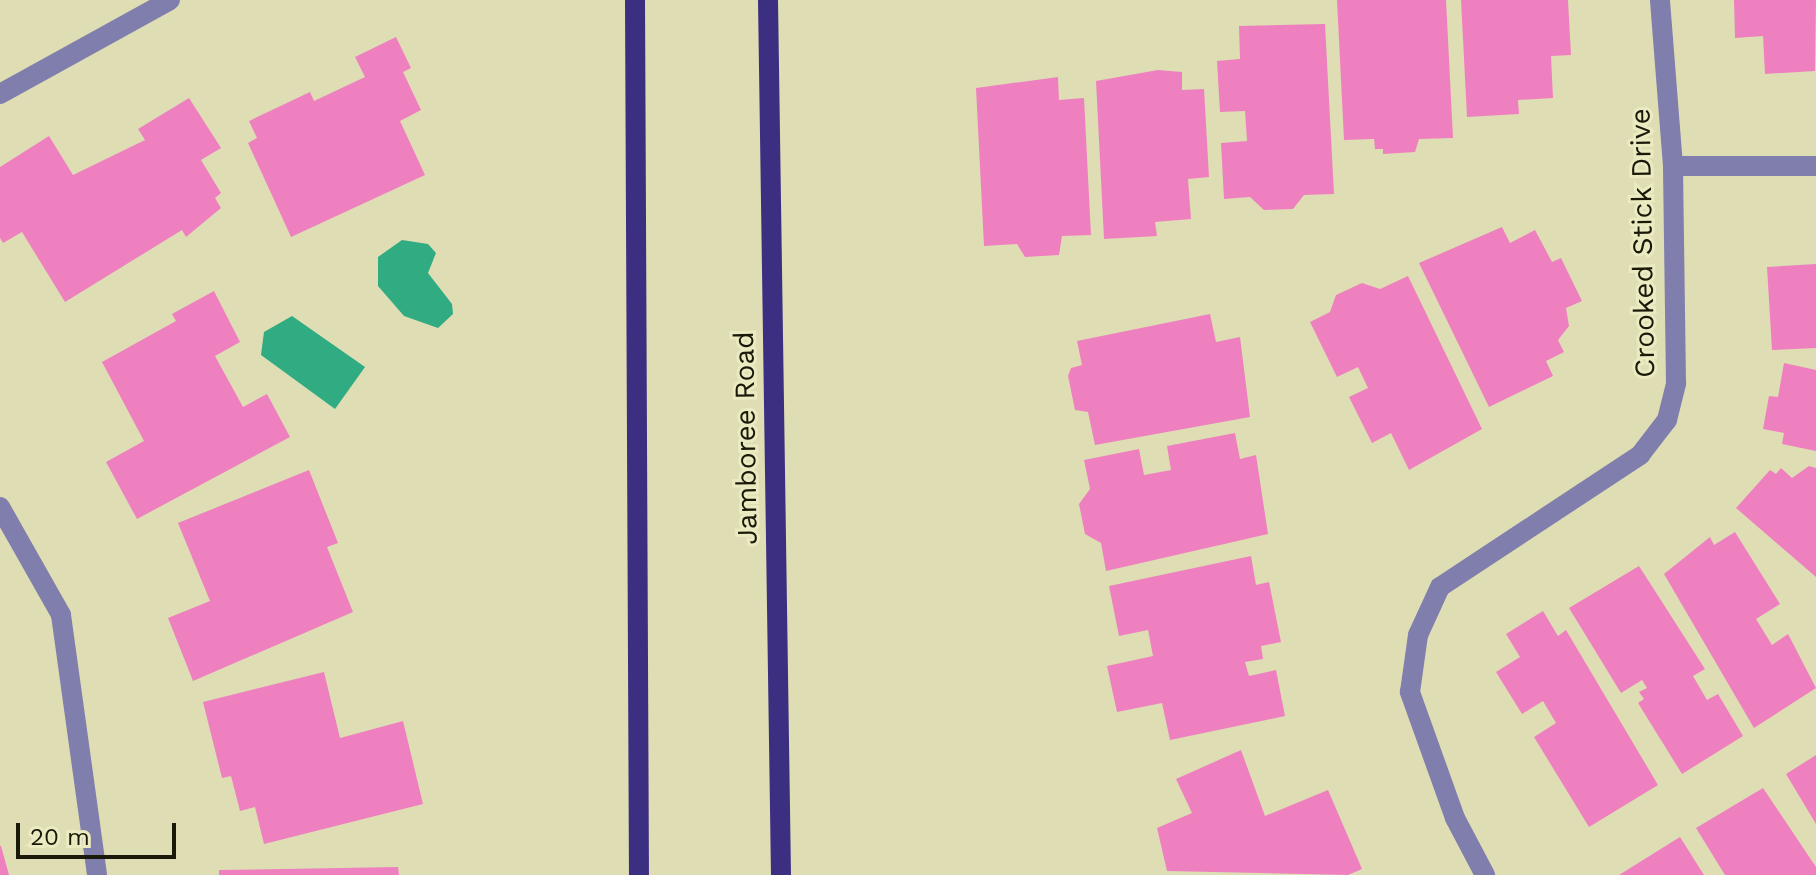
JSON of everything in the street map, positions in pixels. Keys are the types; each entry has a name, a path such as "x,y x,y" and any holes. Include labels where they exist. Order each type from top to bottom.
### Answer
{"main road":[{"path":"635,0 639,875"},
{"name":"Jamboree Road","path":"768,0 781,875"}],"street":[{"path":"0,94 170,0"},
{"name":"Crooked Stick Drive","path":"1485,875 1455,818 1410,692 1418,635 1440,587 1640,455 1667,420 1676,383 1673,166 1660,0"},
{"path":"1673,166 1816,166"},
{"path":"0,507 61,615 97,875"}],"shaded area":[{"path":"402,240 428,244 436,253 428,273 452,304 453,314 438,328 404,316 378,286 378,257"},
{"path":"292,316 365,367 335,409 261,355 264,332"}],"building":[{"path":"1337,0 1446,0 1453,138 1419,139 1415,152 1383,154 1383,149 1375,149 1374,139 1344,140"},
{"path":"1461,0 1568,0 1571,55 1551,56 1553,98 1518,100 1519,114 1467,117"},
{"path":"1734,0 1816,0 1815,71 1765,74 1763,36 1735,38"},
{"path":"1325,24 1334,194 1304,195 1293,209 1264,210 1250,197 1224,199 1221,143 1247,141 1245,111 1220,112 1217,61 1240,59 1239,26"},
{"path":"396,37 411,68 403,72 421,110 400,121 425,175 291,237 248,143 257,138 249,121 310,92 314,101 365,77 355,57"},
{"path":"1158,70 1182,72 1182,90 1204,89 1209,177 1188,179 1191,219 1155,222 1157,236 1104,239 1096,81"},
{"path":"1058,77 1059,100 1084,98 1091,235 1062,236 1059,255 1025,257 1017,244 984,246 976,88"},
{"path":"189,98 221,148 201,160 221,193 215,198 221,208 186,237 182,230 65,302 22,232 3,243 0,238 0,167 49,136 73,175 145,140 138,129"},
{"path":"1502,227 1510,243 1535,230 1552,262 1561,258 1582,301 1566,308 1569,326 1558,340 1564,352 1546,361 1553,376 1489,407 1419,263"},
{"path":"1816,264 1816,348 1772,350 1767,267"},
{"path":"1408,276 1482,429 1409,470 1391,433 1372,443 1349,397 1368,388 1358,367 1337,377 1310,322 1330,312 1336,295 1362,283 1380,289"},
{"path":"214,291 240,342 215,356 243,407 267,394 290,437 137,519 106,462 144,441 102,362 176,321 172,314"},
{"path":"1210,314 1216,342 1240,337 1250,417 1095,445 1088,412 1075,410 1068,376 1071,368 1082,365 1077,341"},
{"path":"1784,363 1816,370 1816,451 1782,444 1784,433 1763,429 1769,396 1778,397"},
{"path":"1235,433 1240,459 1256,455 1268,534 1106,571 1101,543 1085,534 1079,504 1090,489 1084,460 1139,449 1144,475 1171,470 1167,446"},
{"path":"1809,466 1816,468 1816,577 1736,508 1770,470 1776,474 1781,468 1792,478"},
{"path":"309,470 338,543 327,547 353,612 193,681 168,618 210,601 178,523"},
{"path":"1735,532 1780,604 1756,619 1772,645 1788,634 1816,688 1754,728 1664,574 1710,537 1714,545"},
{"path":"1251,556 1256,585 1269,582 1281,642 1261,646 1263,659 1245,662 1249,676 1276,670 1285,716 1170,740 1162,703 1117,712 1107,666 1153,656 1148,630 1119,636 1109,586"},
{"path":"1639,566 1705,669 1693,676 1707,700 1718,694 1743,736 1682,774 1638,703 1644,699 1639,692 1647,688 1642,680 1621,693 1569,608"},
{"path":"1543,611 1558,636 1566,630 1658,785 1589,827 1534,737 1556,723 1543,701 1522,714 1496,672 1520,657 1506,634"},
{"path":"324,672 340,738 403,721 423,804 264,844 255,807 240,811 231,776 222,778 203,702"},
{"path":"1241,750 1265,816 1328,790 1362,869 1348,875 1167,871 1157,828 1192,813 1176,779"},
{"path":"1816,755 1816,824 1786,774"},
{"path":"1763,788 1816,867 1816,875 1725,875 1696,828"},
{"path":"1680,837 1704,875 1619,875"},
{"path":"1,846 9,875 0,875"},
{"path":"398,867 399,875 219,875 219,870"}]}
